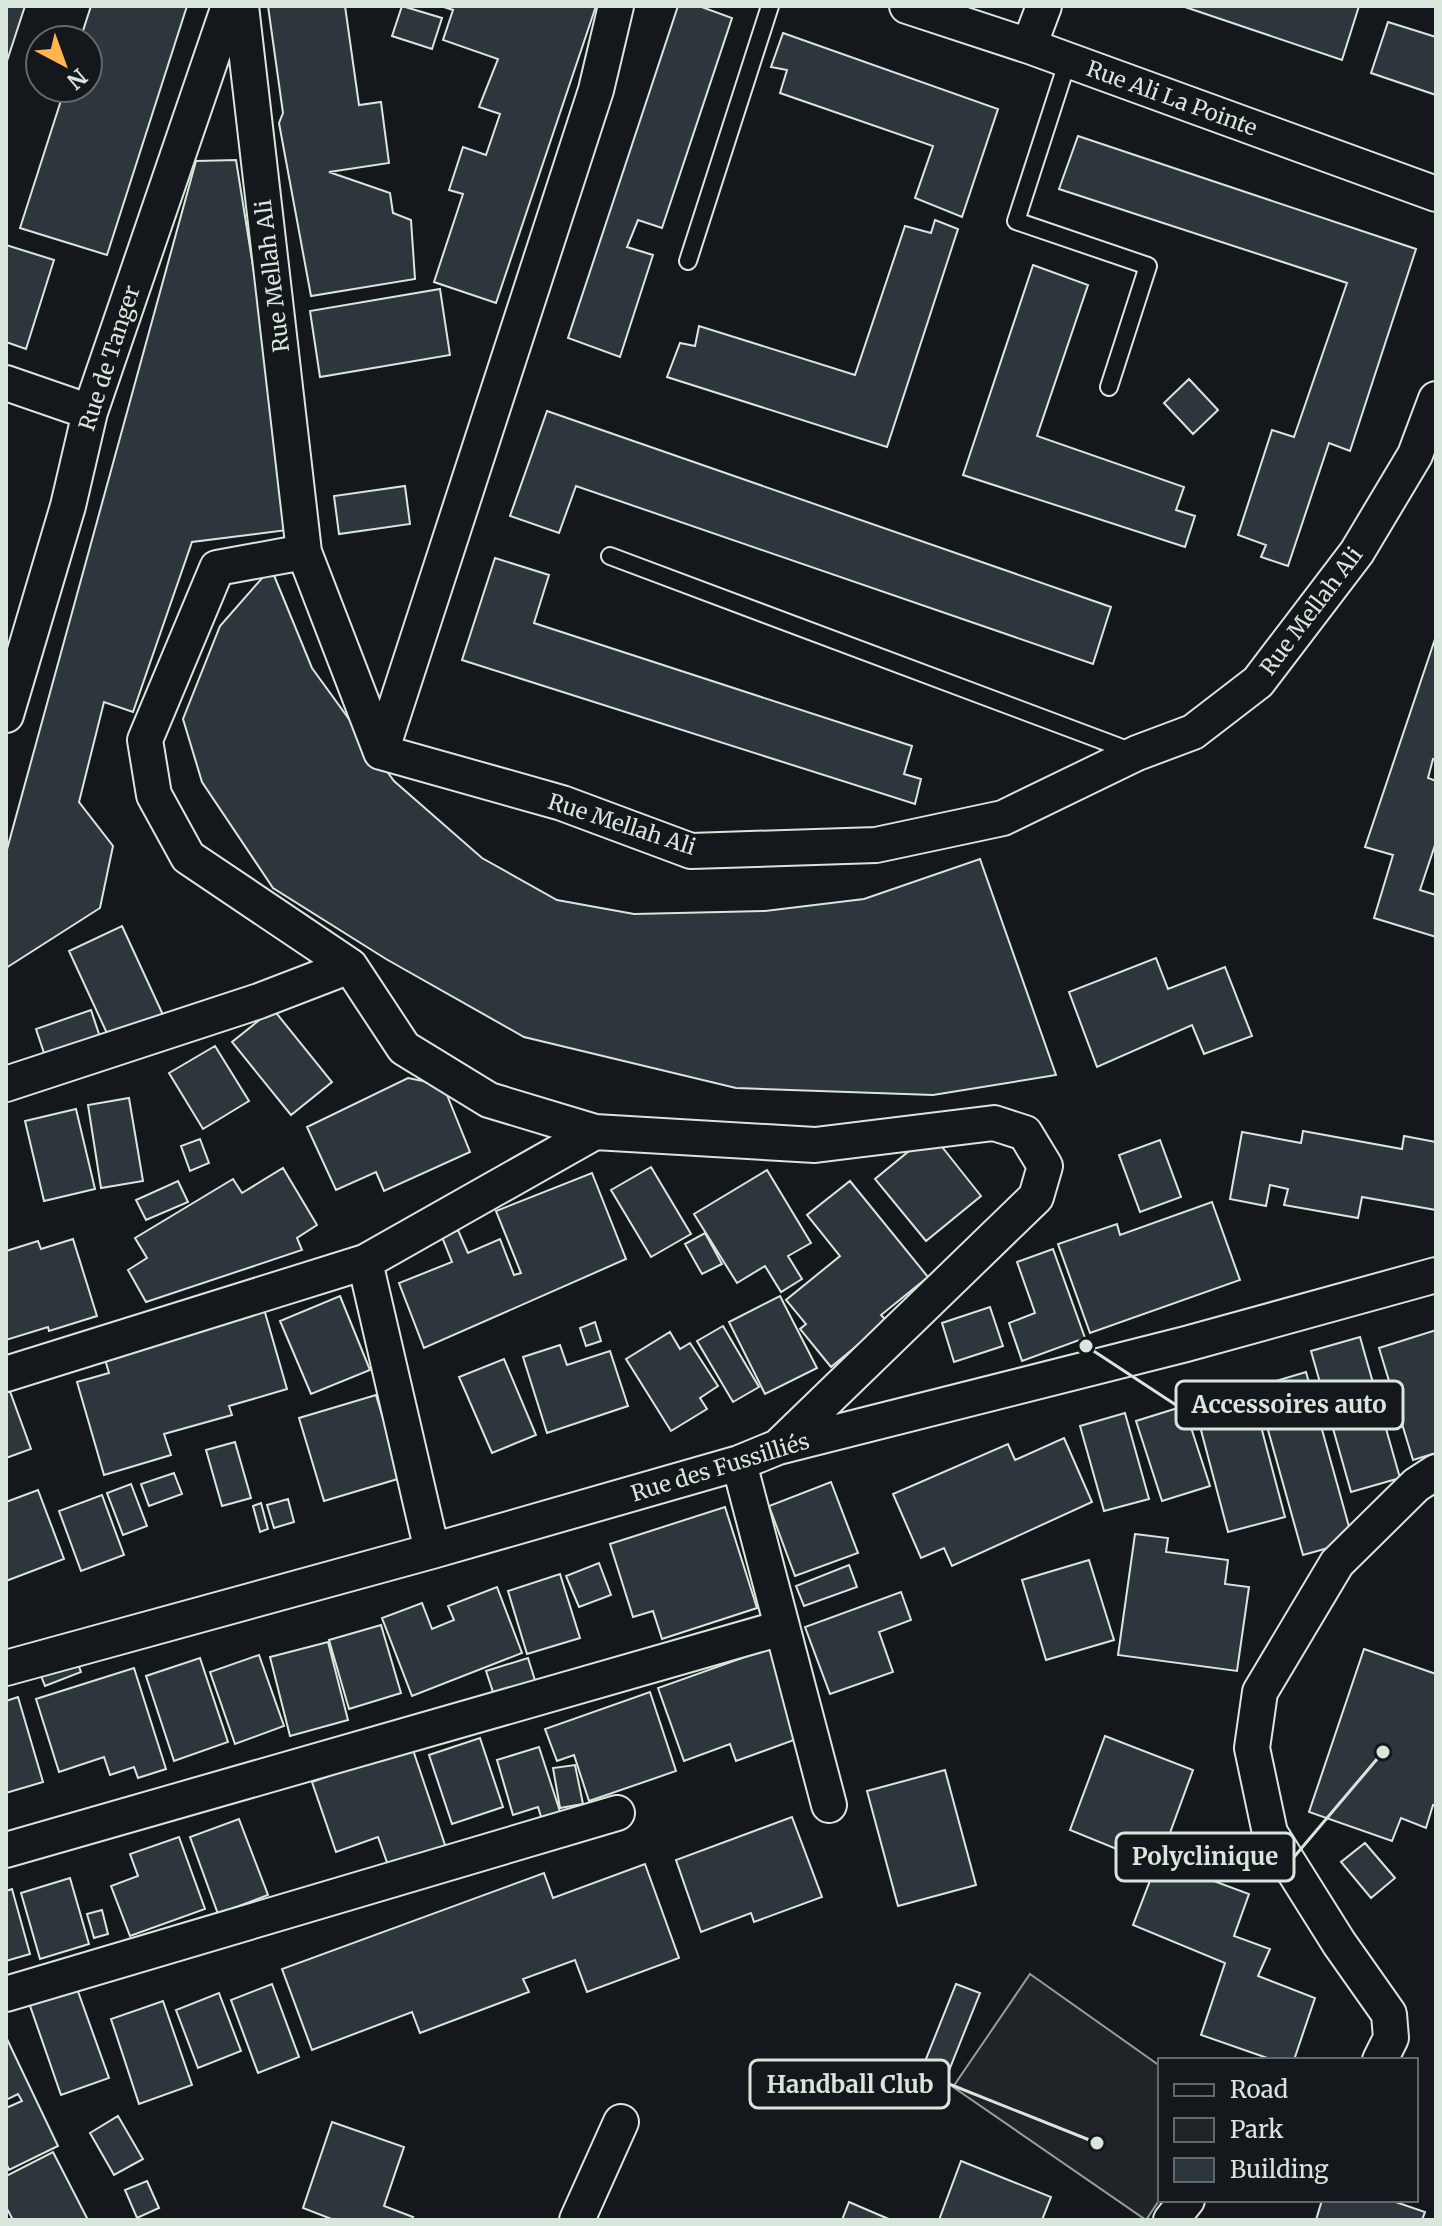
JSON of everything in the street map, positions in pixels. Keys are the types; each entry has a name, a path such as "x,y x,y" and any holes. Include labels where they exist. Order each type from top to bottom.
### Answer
{"street":[{"name":"Rue de Tanger","path":"6,715 68,506 90,412 229,6"},
{"name":"Rue Mellah Ali","path":"241,6 304,552 381,752 562,803 691,851 876,845 1003,818 1137,753 1193,732 1258,682 1357,552 1415,455 1436,399"},
{"path":"381,752 596,90 616,6"},
{"name":"Rue Ali La Pointe","path":"907,6 1029,46 1436,194"},
{"path":"1029,46 1044,6"},
{"path":"6,383 90,412"},
{"path":"304,552 217,568 145,740 154,795 188,857 350,966 404,1048 489,1100 595,1132 815,1145 994,1123 1025,1133 1045,1166 1036,1197 778,1447"},
{"path":"6,1084 259,1001 350,966"},
{"path":"6,1374 365,1262 595,1132"},
{"path":"365,1262 432,1551"},
{"name":"Rue des Fussilliés","path":"6,1668 432,1551 739,1463 778,1447 1186,1344 1436,1275"},
{"path":"739,1463 829,1805"},
{"path":"1381,2058 1391,2038 1389,2014 1339,1943 1270,1833 1252,1748 1260,1692 1337,1563 1416,1485 1436,1472"},
{"path":"6,1850 781,1628"},
{"path":"6,1994 617,1813"},
{"path":"577,2220 621,2122"},
{"path":"1171,2220 1185,2202"}],"lane":[{"path":"688,261 770,6"},
{"path":"1068,60 1016,221 1148,266 1109,387"},
{"path":"610,556 1137,753"}],"green space":[{"path":"1030,1974 1158,2065 1158,2202 1146,2220 953,2087"}],"building":[{"path":"6,6 25,6 6,64"},
{"path":"91,6 187,6 107,255 20,228 60,104 104,104 104,24 85,24"},
{"path":"268,6 345,6 359,105 381,102 389,163 329,172 390,193 393,213 411,220 415,279 311,296 279,123 283,113"},
{"path":"402,6 442,18 432,49 392,36"},
{"path":"441,6 596,6 496,303 434,282 463,194 449,190 463,147 486,155 500,114 479,107 498,59 443,40 453,10"},
{"path":"678,6 699,6 732,18 662,228 638,220 627,247 653,255 620,357 568,338"},
{"path":"1182,6 1359,6 1342,60"},
{"path":"1388,22 1436,37 1436,95 1371,73"},
{"path":"783,33 998,109 962,217 915,198 933,146 780,93 787,70 771,67"},
{"path":"1078,136 1416,249 1350,451 1329,443 1288,566 1261,557 1266,545 1238,535 1272,430 1294,437 1347,283 1059,189"},
{"path":"236,160 295,529 192,542 133,712 104,702 79,802 113,846 100,908 6,968 6,853 196,161"},
{"path":"935,220 958,229 887,447 667,377 680,343 695,346 699,326 855,375 905,226 931,233"},
{"path":"6,245 54,260 26,349 6,342"},
{"path":"1033,265 1088,285 1037,436 1184,487 1176,510 1195,516 1185,547 963,475"},
{"path":"440,289 450,355 320,377 310,311"},
{"path":"1189,379 1218,410 1193,434 1164,403"},
{"path":"547,411 1111,607 1093,664 576,486 559,533 510,516"},
{"path":"405,486 410,524 339,534 334,496"},
{"path":"495,558 549,575 534,623 912,746 904,774 921,779 915,804 462,660"},
{"path":"271,568 312,668 394,781 482,858 557,900 634,914 765,911 864,899 980,859 1056,1075 933,1095 736,1088 524,1037 386,959 273,888 202,782 183,719 220,626"},
{"path":"1436,636 1436,760 1433,759 1428,778 1436,781 1436,842 1420,890 1436,895 1436,937 1374,918 1393,855 1365,847"},
{"path":"122,926 164,1017 111,1042 69,951"},
{"path":"1156,958 1168,989 1225,967 1252,1036 1204,1054 1192,1025 1097,1067 1069,992"},
{"path":"273,1009 332,1082 291,1115 232,1042"},
{"path":"91,1010 103,1046 48,1065 36,1029"},
{"path":"215,1046 249,1101 203,1129 169,1073"},
{"path":"408,1078 443,1085 470,1152 384,1191 376,1172 336,1190 307,1127"},
{"path":"129,1098 143,1181 101,1188 88,1105"},
{"path":"76,1109 95,1189 44,1201 25,1121"},
{"path":"1303,1131 1402,1149 1404,1136 1436,1142 1436,1210 1362,1197 1358,1218 1284,1205 1288,1189 1270,1185 1266,1206 1230,1199 1242,1132 1301,1143"},
{"path":"931,1133 981,1196 926,1241 875,1179"},
{"path":"200,1139 209,1163 190,1171 181,1146"},
{"path":"1160,1140 1181,1197 1140,1212 1119,1155"},
{"path":"651,1167 691,1234 651,1257 611,1190"},
{"path":"283,1168 317,1225 297,1238 302,1250 146,1302 128,1270 147,1258 135,1238 233,1179 242,1193"},
{"path":"767,1170 811,1243 788,1256 802,1279 781,1292 765,1266 737,1283 694,1214"},
{"path":"592,1173 626,1259 424,1348 399,1283 452,1262 442,1237 458,1230 468,1253 500,1239 514,1275 521,1273 496,1211"},
{"path":"178,1181 188,1202 146,1220 136,1200"},
{"path":"850,1181 928,1277 881,1315 887,1321 831,1367 800,1329 806,1324 786,1300 840,1256 807,1215"},
{"path":"1212,1202 1240,1280 1090,1333 1058,1244 1117,1224 1120,1235"},
{"path":"705,1233 722,1264 702,1274 685,1244"},
{"path":"73,1239 97,1316 6,1340 6,1251 38,1241 41,1249"},
{"path":"1053,1249 1085,1338 1022,1361 1009,1323 1035,1313 1017,1262"},
{"path":"340,1296 370,1370 311,1394 280,1321"},
{"path":"780,1296 817,1368 765,1394 729,1322"},
{"path":"990,1307 1003,1346 954,1362 942,1323"},
{"path":"264,1309 287,1389 229,1406 232,1415 164,1434 171,1455 104,1475 77,1382 109,1373 104,1356"},
{"path":"595,1322 601,1341 586,1346 580,1328"},
{"path":"723,1326 759,1387 733,1402 697,1341"},
{"path":"1436,1330 1436,1453 1413,1460 1379,1348"},
{"path":"670,1332 680,1349 690,1343 718,1386 700,1398 707,1409 671,1431 626,1359"},
{"path":"1360,1337 1400,1478 1351,1492 1311,1351"},
{"path":"560,1345 567,1365 610,1351 628,1406 547,1433 523,1357"},
{"path":"504,1359 536,1435 492,1453 459,1377"},
{"path":"1306,1372 1353,1541 1303,1555 1256,1387"},
{"path":"1250,1385 1285,1517 1228,1532 1193,1400"},
{"path":"6,1386 31,1449 6,1458"},
{"path":"376,1395 401,1478 324,1501 299,1418"},
{"path":"1184,1406 1210,1486 1162,1501 1136,1421"},
{"path":"1125,1413 1149,1499 1104,1511 1080,1426"},
{"path":"1064,1438 1092,1502 952,1566 944,1548 921,1558 893,1494 1008,1444 1015,1460"},
{"path":"235,1442 251,1498 222,1506 206,1450"},
{"path":"174,1473 182,1494 149,1506 141,1484"},
{"path":"831,1482 858,1553 795,1576 769,1506"},
{"path":"131,1484 147,1526 123,1535 107,1493"},
{"path":"38,1490 64,1559 6,1581 6,1502"},
{"path":"102,1495 124,1555 81,1571 59,1511"},
{"path":"288,1499 294,1522 274,1528 267,1505"},
{"path":"261,1503 268,1529 260,1532 253,1506"},
{"path":"725,1507 757,1608 662,1639 653,1611 633,1617 610,1544"},
{"path":"1135,1534 1168,1538 1166,1552 1228,1560 1225,1584 1249,1587 1237,1671 1118,1655"},
{"path":"1089,1560 1114,1640 1046,1660 1022,1580"},
{"path":"599,1563 611,1595 579,1607 566,1576"},
{"path":"849,1565 857,1587 804,1606 796,1586"},
{"path":"560,1574 580,1638 527,1654 508,1591"},
{"path":"497,1587 522,1653 412,1696 382,1618 422,1603 432,1629 454,1620 448,1606"},
{"path":"901,1592 911,1620 879,1632 893,1672 830,1694 805,1627"},
{"path":"381,1625 401,1693 349,1709 329,1640"},
{"path":"328,1642 348,1720 290,1736 270,1657"},
{"path":"773,1647 805,1736 736,1761 730,1744 684,1761 658,1688"},
{"path":"1364,1649 1436,1674 1436,1806 1433,1805 1426,1828 1401,1818 1392,1841 1309,1812"},
{"path":"259,1655 284,1726 235,1744 210,1672"},
{"path":"200,1658 228,1742 174,1761 146,1676"},
{"path":"528,1658 538,1690 497,1704 486,1671"},
{"path":"76,1659 81,1672 45,1686 40,1673"},
{"path":"134,1668 166,1769 138,1778 134,1767 110,1775 104,1757 59,1772 36,1699"},
{"path":"650,1692 676,1771 589,1801 574,1755 557,1761 545,1729"},
{"path":"18,1697 43,1782 6,1793 6,1701"},
{"path":"1105,1736 1193,1770 1170,1833 1203,1847 1192,1873 1249,1894 1234,1936 1270,1949 1258,1976 1315,1998 1295,2058 1267,2058 1201,2035 1225,1963 1133,1925 1156,1865 1070,1830"},
{"path":"480,1738 503,1807 452,1824 429,1755"},
{"path":"412,1747 446,1848 389,1868 378,1837 336,1852 312,1782"},
{"path":"539,1747 565,1827 546,1833 538,1807 513,1815 497,1760"},
{"path":"575,1765 583,1804 560,1808 553,1768"},
{"path":"945,1770 976,1885 898,1906 867,1791"},
{"path":"792,1817 822,1897 754,1922 751,1913 701,1932 676,1860"},
{"path":"239,1819 268,1895 218,1914 190,1837"},
{"path":"179,1837 205,1909 130,1936 111,1886 138,1876 130,1854"},
{"path":"1365,1843 1395,1878 1371,1898 1341,1862"},
{"path":"645,1864 679,1958 587,1992 575,1960 523,1979 529,1992 420,2033 412,2012 312,2050 282,1969 544,1873 553,1898"},
{"path":"70,1878 89,1944 40,1959 21,1893"},
{"path":"12,1889 30,1954 6,1961 6,1891"},
{"path":"102,1910 108,1934 94,1938 87,1914"},
{"path":"75,1983 109,2078 61,2095 28,2000"},
{"path":"272,1984 299,2057 258,2073 231,2000"},
{"path":"956,1984 980,1993 938,2098 914,2089"},
{"path":"219,1993 241,2051 198,2068 176,2010"},
{"path":"163,2001 192,2085 139,2104 111,2019"},
{"path":"6,2037 58,2146 9,2170 6,2163 6,2108 22,2101 18,2094 6,2100"},
{"path":"118,2116 143,2159 114,2175 90,2133"},
{"path":"332,2122 404,2147 384,2206 413,2217 411,2220 334,2220 303,2208"},
{"path":"53,2152 88,2220 13,2220 6,2207 6,2176"},
{"path":"961,2161 1051,2197 1042,2220 939,2220"},
{"path":"147,2181 159,2208 137,2218 125,2190"},
{"path":"849,2202 891,2220 842,2220"},
{"path":"1321,2202 1396,2202 1425,2212 1422,2220 1316,2220"}],"place":[{"name":"Accessoires auto","path":"1086,1346"},
{"name":"Polyclinique","path":"1383,1752"},
{"name":"Handball Club","path":"1097,2143"}]}
